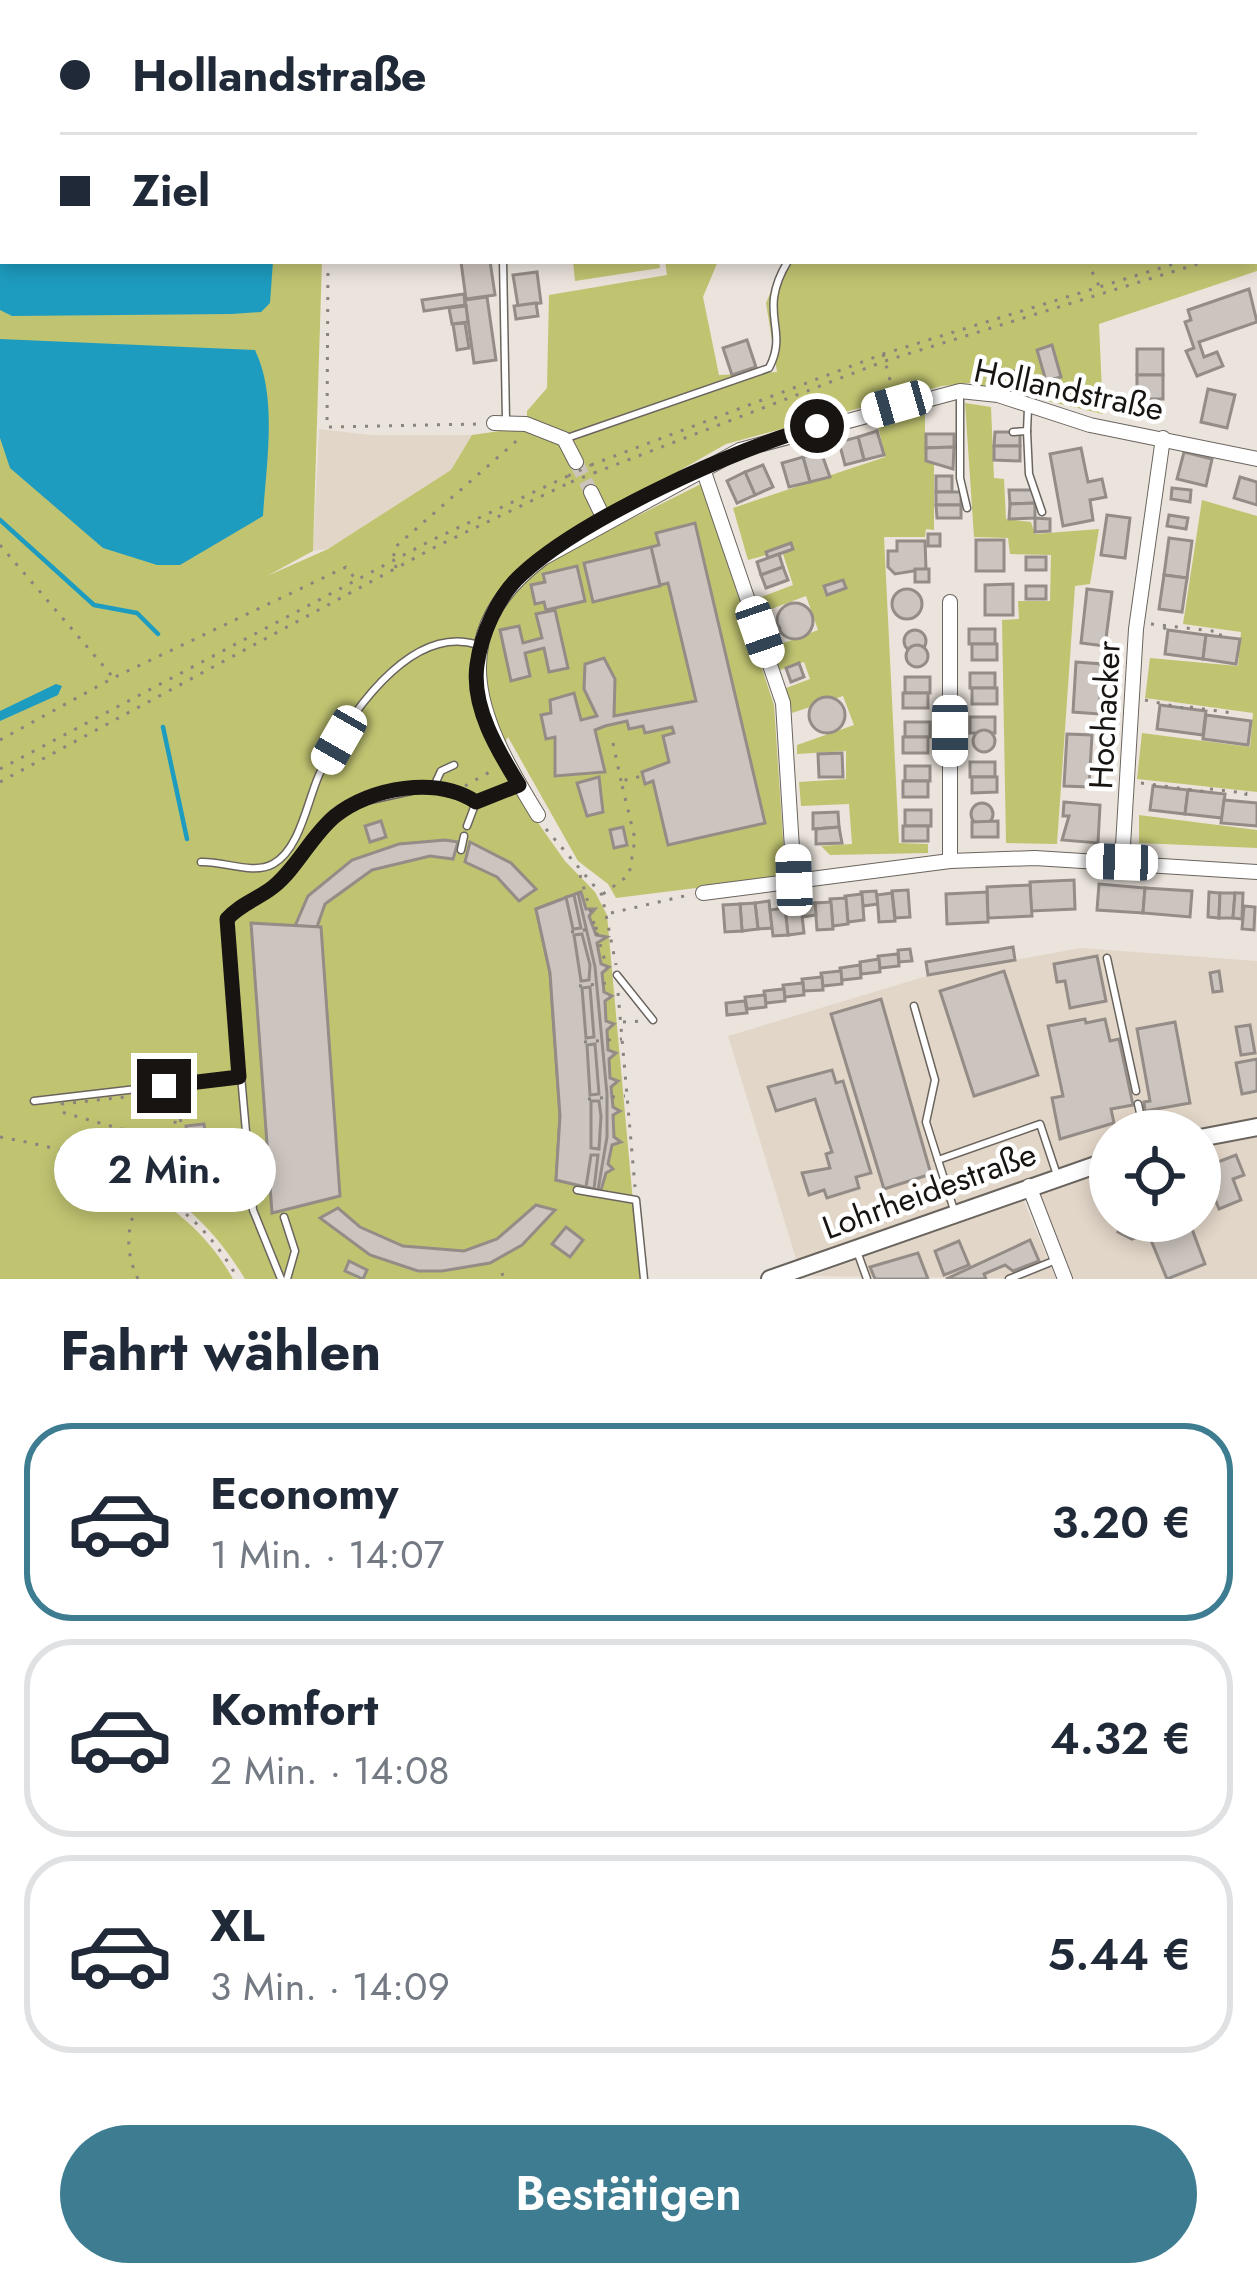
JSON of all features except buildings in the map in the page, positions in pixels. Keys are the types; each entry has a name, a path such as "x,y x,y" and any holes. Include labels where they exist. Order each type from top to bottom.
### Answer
{"street":[{"name":"Hollandstraße","path":"538,815 506,763 479,697 482,646 496,608 519,576 605,521 703,469 777,437 960,391 1028,405 1090,425 1257,459"},
{"path":"500,423 564,439 578,468"},
{"name":"Hochacker","path":"1122,862 1137,623 1163,438"},
{"path":"703,469 783,703 794,880"},
{"path":"591,492 605,521"},
{"path":"950,602 950,861"},
{"path":"703,893 950,861 1122,862 1257,872"},
{"path":"1221,1134 1257,1127"},
{"name":"Lohrheidestraße","path":"770,1279 1089,1166"},
{"path":"1029,1186 1066,1279"}],"lane":[{"path":"500,423 502,264"},
{"path":"564,439 769,368 778,350 770,303 787,264"},
{"path":"960,391 960,478 967,508"},
{"path":"1028,405 1029,474 1042,512"},
{"path":"1013,432 1027,430"},
{"path":"201,862 268,868 286,856 320,773 379,686 427,647 444,640 482,646"},
{"path":"434,786 441,771 454,765"},
{"path":"467,826 476,802 519,785"},
{"path":"284,1279 256,1226 227,919 275,886 332,819 352,804 434,786 460,791 476,802"},
{"path":"461,850 464,836"},
{"path":"1107,958 1136,1091"},
{"path":"617,975 653,1020"},
{"path":"914,1006 935,1080 926,1122 955,1214"},
{"path":"34,1101 239,1077"},
{"path":"1138,1104 1139,1110"},
{"path":"938,1160 1040,1124 1058,1176"},
{"path":"577,1190 636,1200 644,1279"},
{"path":"284,1217 295,1251 284,1279"},
{"path":"855,1249 867,1279"},
{"path":"1009,1279 1058,1259"}],"path":[{"path":"328,264 327,427 500,423"},
{"path":"1088,264 1101,292"},
{"path":"0,782 571,482 885,361 1181,264"},
{"path":"0,769 578,468 883,354 1101,292"},
{"path":"883,354 897,404"},
{"path":"396,570 393,549 532,428"},
{"path":"0,545 113,678"},
{"path":"0,740 113,678 346,567 362,589"},
{"path":"1137,623 1221,632 1220,637"},
{"path":"1164,626 1162,634 1168,635"},
{"path":"1131,698 1232,712 1232,718"},
{"path":"602,895 629,875 635,838 613,743"},
{"path":"460,791 506,763"},
{"path":"621,781 642,776"},
{"path":"1127,782 1246,794 1245,802"},
{"path":"1148,784 1152,791"},
{"path":"538,815 602,895 617,975"},
{"path":"580,873 609,983"},
{"path":"609,914 703,893"},
{"path":"571,932 598,928"},
{"path":"579,986 618,982 636,1200"},
{"path":"621,1022 653,1020"},
{"path":"584,1042 622,1039"},
{"path":"152,1179 163,1158 184,1146 176,1085"},
{"path":"143,1096 158,1097 176,1113 171,1142 162,1144 61,1112 62,1104 143,1096"},
{"path":"588,1099 626,1096"},
{"path":"0,1137 83,1156 146,1184 200,1225 238,1279"},
{"path":"138,1279 126,1254 135,1208 145,1190"}],"shaded area":[{"path":"319,429 371,435 472,435 452,470 328,549 313,551"},
{"path":"1081,948 1257,961 1257,1121 1221,1127 1221,1110 1089,1110 1089,1160 797,1262 728,1036 927,976"},
{"path":"1257,1133 1257,1279 1073,1279 1039,1193 1089,1175 1089,1242 1221,1242 1221,1140"},
{"path":"1023,1199 1056,1279 811,1276"}],"green space":[{"path":"0,264 322,264 313,551 267,576 328,549 451,470 472,435 527,427 527,411 547,388 549,295 667,275 665,264 717,264 703,297 719,375 777,372 766,303 783,264 1257,264 1257,271 1099,324 1103,414 970,383 942,386 726,444 581,527 519,573 474,664 479,711 512,786 565,861 595,892 607,915 640,1279 245,1279 220,1242 191,1212 120,1163 114,1175 182,1217 210,1245 233,1279 0,1279"},
{"path":"573,264 659,264 660,268 575,281"},
{"path":"965,403 991,407 994,478 1004,479 1006,519 1031,522 1035,534 1099,529 1090,584 1075,586 1057,844 1006,843 1002,620 1019,619 1018,601 1050,601 1051,555 1010,554 1008,538 974,537"},
{"path":"925,413 925,462 934,463 934,530 926,529 925,537 884,537 899,843 928,844 928,853 830,855 821,846 852,844 849,804 801,806 799,782 846,779 846,751 797,754 797,745 854,725 843,696 792,713 786,688 810,679 804,662 780,670 773,647 818,630 806,596 761,613 756,599 793,585 782,551 748,560 733,508 885,457 878,426"},
{"path":"701,484 774,705 785,868 775,878 616,898 608,884 578,861 508,737 501,750 481,664 499,608 545,562"},
{"path":"1202,500 1257,516 1257,792 1137,779 1142,733 1250,747 1253,713 1145,698 1150,658 1238,666 1241,632 1183,624"},
{"path":"1139,815 1257,830 1257,848 1139,843"}],"water":[{"path":"0,264 273,264 270,303 261,312 12,316 0,310"},
{"path":"0,339 255,350 268,410 263,516 180,565 157,565 103,548 10,468 0,438"},
{"path":"56,684 62,686 58,695 0,721 0,711"}],"waterway":[{"path":"0,520 94,605 137,613 158,634"},
{"path":"163,727 187,839"}],"tunnel":[{"path":"576,462 591,492"}],"route":[{"path":"164,1086 239,1077 227,919 275,886 332,819 352,804 403,790 446,787 476,802 519,785 499,752 476,683 488,627 519,576 605,521 740,450 817,426"}]}
